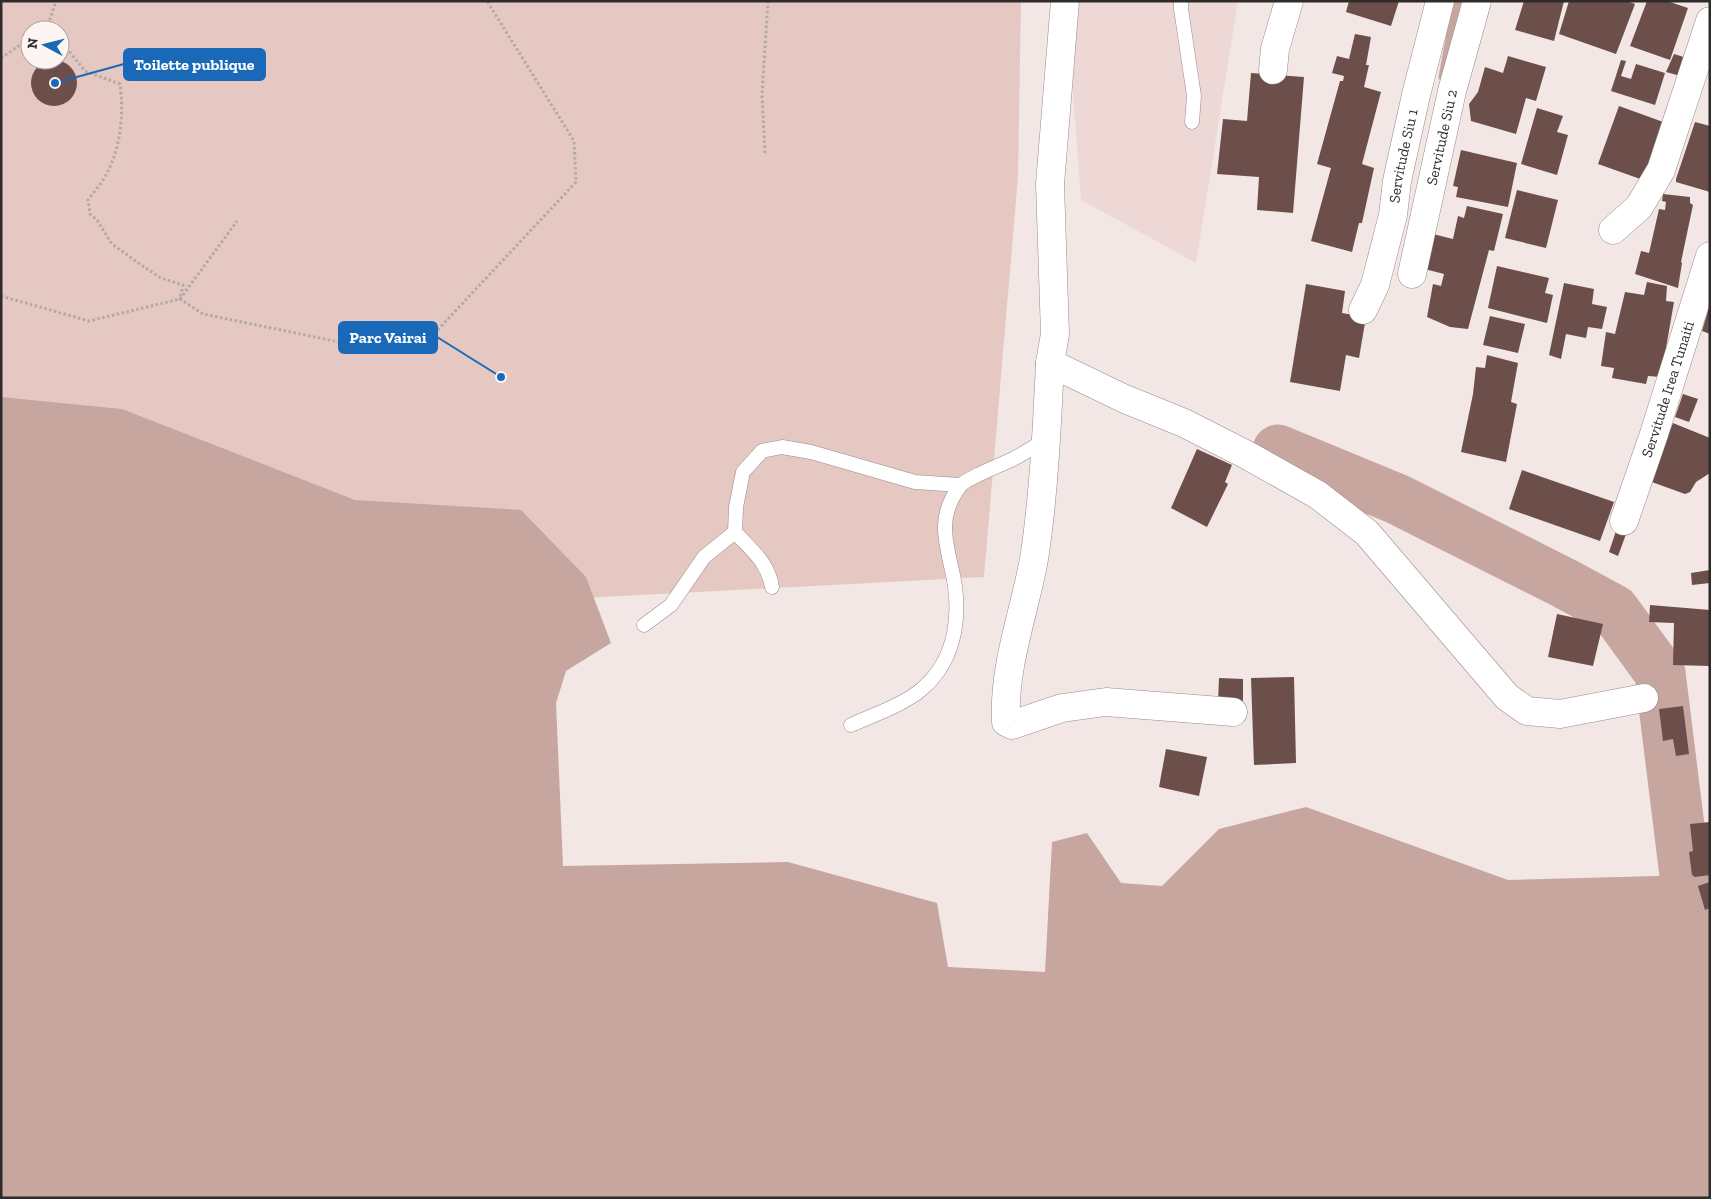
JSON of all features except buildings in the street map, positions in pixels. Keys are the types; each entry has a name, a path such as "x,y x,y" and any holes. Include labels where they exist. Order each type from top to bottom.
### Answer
{"street":[{"path":"1065,1 1050,184 1055,334 1050,363 1046,439 1035,554 1015,639 1005,706 1006,722 1012,725 1062,708 1106,702 1233,712"},
{"path":"1273,70 1275,49 1289,1"},
{"name":"Servitude Siu 1","path":"1363,310 1375,285 1393,215 1401,162 1440,1"},
{"name":"Servitude Siu 2","path":"1412,274 1452,91 1477,1"},
{"path":"1613,230 1639,207 1661,170 1710,21"},
{"name":"Servitude Irea Tunaiti","path":"1624,521 1654,434 1710,256"},
{"path":"1050,363 1124,399 1184,423 1245,454 1318,495 1367,533 1507,697 1527,711 1560,714 1644,698"}],"lane":[{"path":"1181,1 1194,96 1192,122"},
{"path":"644,625 671,605 704,556 734,532 736,507 743,472 762,451 782,447 811,452 915,482 960,484 1014,459 1046,439"},
{"path":"851,725 893,706 922,689 939,670 951,648 957,623 956,599 952,568 945,542 944,524 950,504 960,484"},
{"path":"734,532 762,561 770,575 772,587"}],"path":[{"path":"50,20 56,1"},
{"path":"180,299 203,314 344,343 418,351 576,182 574,141 487,1"},
{"path":"765,153 762,95 768,1"},
{"path":"1,58 20,45"},
{"path":"70,52 85,70 120,84 123,105 117,151 106,176 88,200 90,214 97,220 112,244 161,278 183,285 180,299"},
{"path":"1,296 89,321 180,299 237,222"}],"shaded area":[{"path":"1,1 1021,1 1018,177 984,577 131,622 1,647"},
{"path":"1066,1 1238,1 1196,263 1081,200"},
{"path":"1,397 122,409 355,500 521,510 586,577 611,643 566,671 556,703 563,866 788,862 937,903 948,967 1045,972 1052,842 1087,833 1121,883 1162,886 1219,829 1306,807 1508,880 1695,875 1710,898 1710,1198 1,1198"}],"waterway":[{"path":"1443,77 1457,1"},
{"path":"1278,450 1397,499 1614,610 1660,673 1685,875"}],"place":[{"name":"Toilette publique","path":"55,83"},
{"name":"Parc Vairai","path":"501,377"}]}
